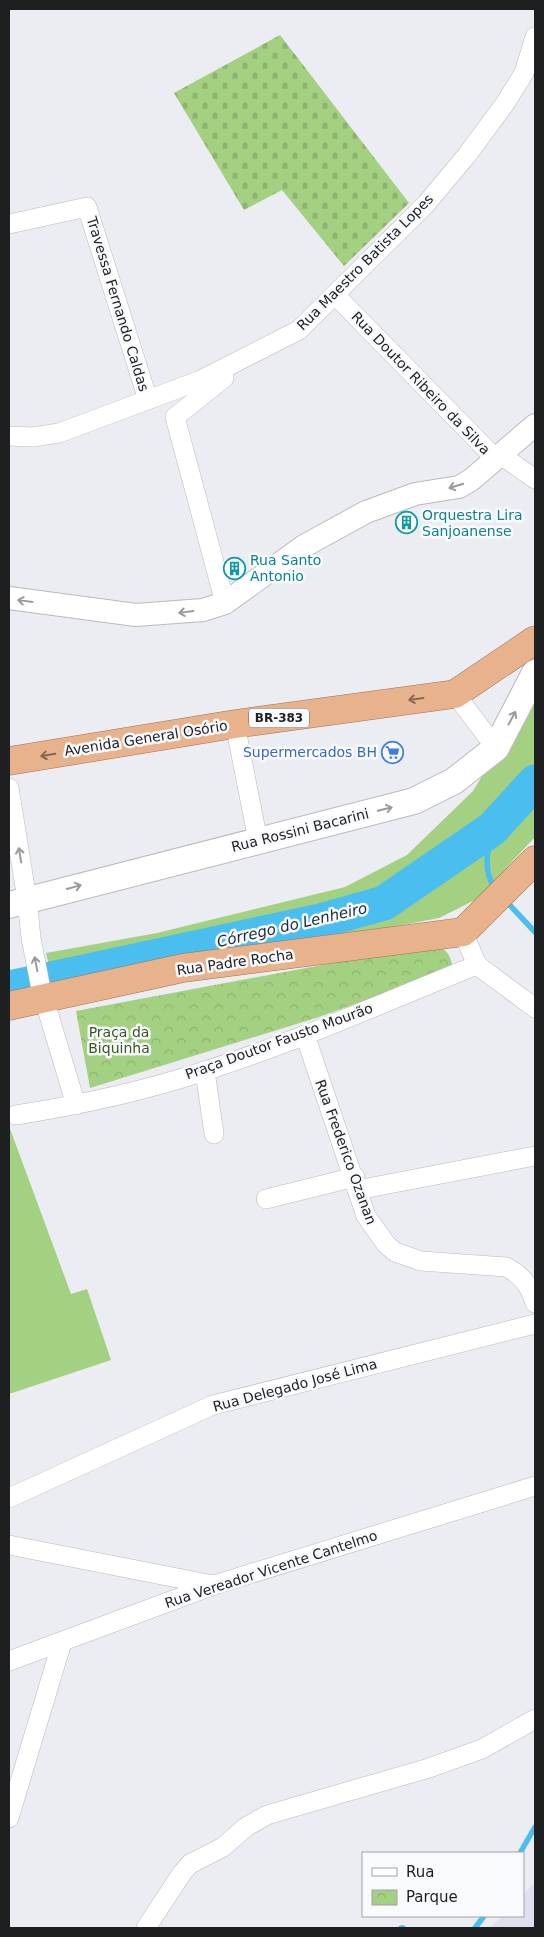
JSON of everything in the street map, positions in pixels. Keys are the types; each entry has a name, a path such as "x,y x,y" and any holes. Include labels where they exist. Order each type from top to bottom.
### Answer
{"highway":[{"name":"Avenida General Osório","path":"9,761 235,724 455,694 535,640"},
{"path":"473,923 535,860"},
{"name":"Rua Padre Rocha","path":"9,1006 42,994 183,968 473,923"}],"main road":[{"name":"Rua Rossini Bacarini","path":"18,902 414,801 454,781 496,748 535,673"}],"street":[{"name":"Rua Maestro Batista Lopes","path":"9,436 33,437 59,433 201,380 246,359 299,330 426,204 467,155 524,74 535,37"},
{"name":"Travessa Fernando Caldas","path":"9,224 88,207 148,400"},
{"name":"Rua Doutor Ribeiro da Silva","path":"335,295 495,458 505,458 535,479"},
{"path":"225,603 175,417 246,359"},
{"path":"9,598 122,614 152,616 203,610 225,603 304,546 366,512 415,494 459,487 471,480 535,425"},
{"path":"455,694 496,748"},
{"path":"235,724 258,841"},
{"path":"9,788 18,902 31,938 42,994 76,1105"},
{"path":"473,923 477,964 535,1008"},
{"name":"Praça Doutor Fausto Mourão","path":"16,1115 76,1105 204,1071 305,1035 477,964"},
{"name":"Rua Frederico Ozanan","path":"305,1035 366,1216 374,1230 395,1252 421,1261 506,1267 517,1273 524,1280 530,1288 535,1303"},
{"path":"204,1071 214,1134"},
{"path":"266,1199 535,1156"},
{"name":"Rua Delegado José Lima","path":"9,1498 213,1405 535,1324"},
{"name":"Rua Vereador Vicente Cantelmo","path":"9,1660 214,1585 535,1486"},
{"path":"9,1546 214,1585"},
{"path":"9,1818 62,1642"},
{"path":"146,1928 190,1864 224,1847 246,1826 267,1815 429,1768 473,1752 535,1719"}],"shaded area":[{"path":"535,1882 535,1928 490,1928 501,1917 524,1917 524,1894"}],"green space":[{"path":"280,35 409,203 344,266 282,190 244,210 174,93"},
{"path":"535,689 535,837 477,899 439,918 55,991 46,953 157,933 345,887 407,855 473,791"},
{"name":"Praça da Biquinha","path":"434,944 444,949 448,954 452,964 447,971 319,1017 90,1088 76,1011"},
{"path":"9,1126 71,1294 87,1289 111,1360 9,1394"}],"waterway":[{"name":"Córrego do Lenheiro","path":"9,988 320,921 384,903 492,829 535,782"},
{"path":"492,829 487,867 488,874 495,888"},
{"path":"504,899 535,932"},
{"path":"521,1852 535,1827"},
{"path":"475,1928 483,1917"}],"place":[{"name":"Orquestra Lira Sanjoanense","path":"406,523"},
{"name":"Rua Santo Antonio","path":"234,568"},
{"name":"Supermercados BH","path":"393,752"}]}
